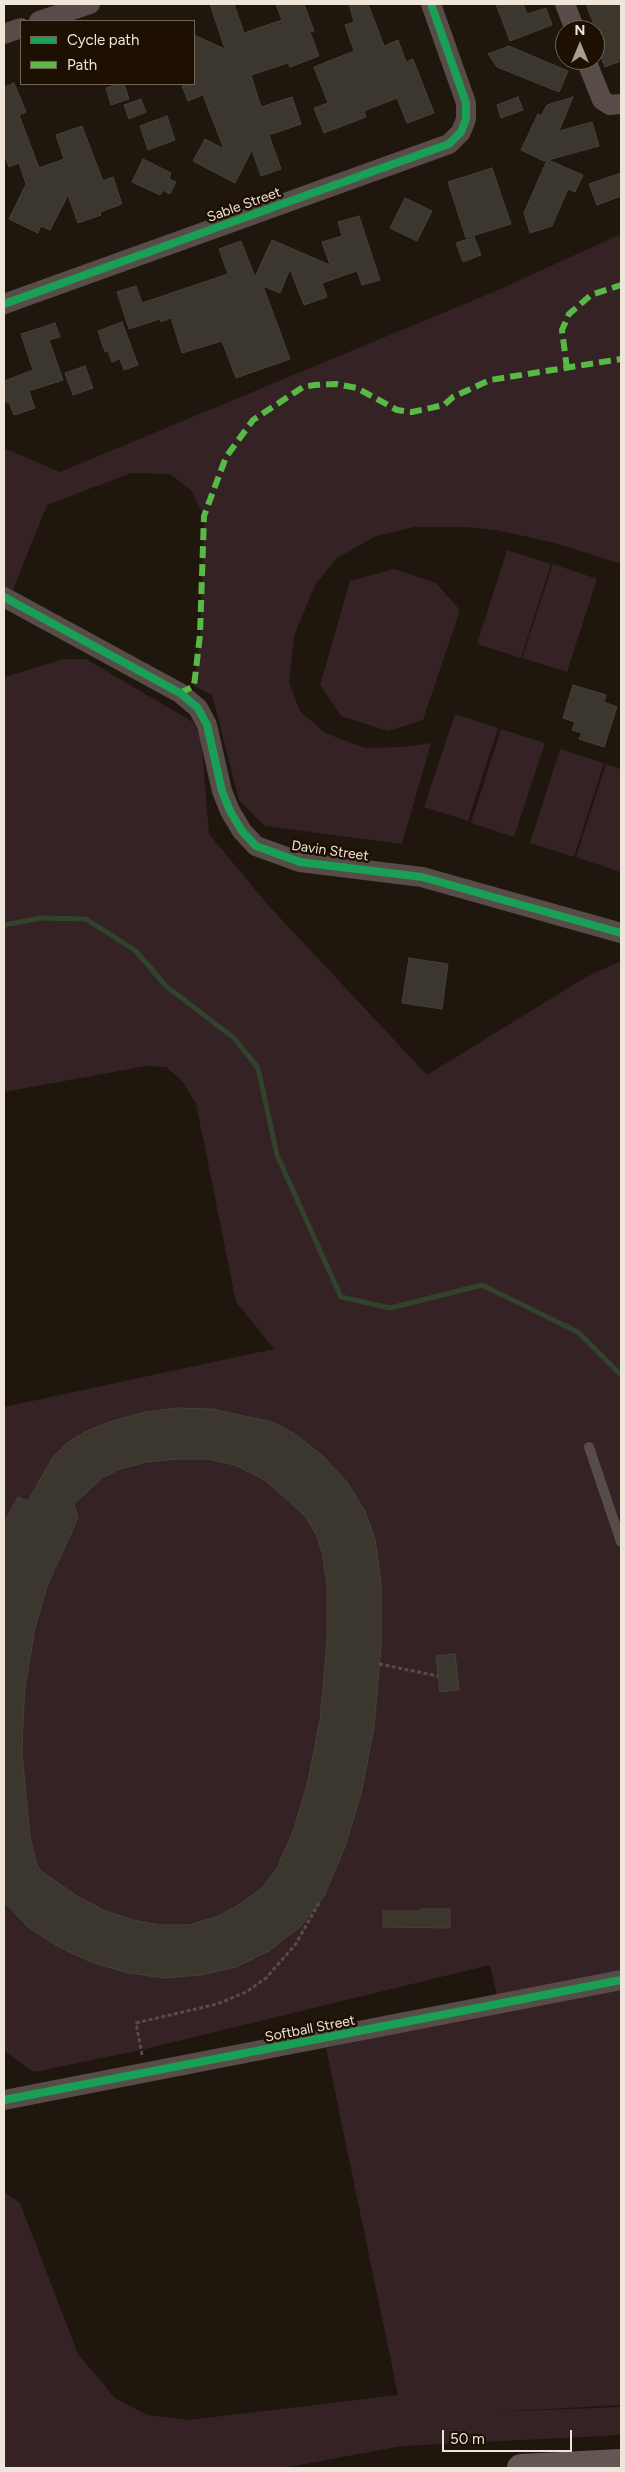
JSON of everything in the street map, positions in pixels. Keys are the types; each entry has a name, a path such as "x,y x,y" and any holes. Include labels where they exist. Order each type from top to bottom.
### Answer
{"main road":[{"path":"521,2468 621,2463"}],"street":[{"path":"42,20 90,4"},
{"name":"Sable Street","path":"4,304 449,144 461,132 466,119 466,104 431,4"},
{"path":"566,4 572,20"},
{"path":"4,34 20,28"},
{"path":"590,70 602,100 610,106 621,104"},
{"name":"Davin Street","path":"4,597 180,693 198,708 207,725 222,791 230,811 242,831 256,846 277,856 300,862 422,877 621,933"},
{"name":"Softball Street","path":"4,2100 621,1980"}],"lane":[{"path":"588,1447 621,1542"}],"path":[{"path":"379,1664 438,1676"},
{"path":"146,2073 136,2023 218,2004 246,1992 266,1978 295,1945 319,1902"}],"shaded area":[{"path":"621,234 621,564 555,543 496,530 465,527 415,527 376,536 337,558 315,585 294,636 289,683 300,711 325,733 365,748 404,747 431,743 402,844 265,826 239,800 212,695 194,686 200,635 204,516 191,490 170,474 131,473 47,505 12,592 4,587 4,448 60,472 498,290"},
{"path":"507,550 551,564 521,658 477,644"},
{"path":"553,564 597,579 567,672 522,658"},
{"path":"394,569 436,583 460,610 423,720 388,731 341,716 320,685 350,581"},
{"path":"63,659 86,659 193,722 201,736 209,834 268,905 427,1075 586,977 621,961 621,1980 499,2005 490,1965 141,2050 34,2072 4,2051 4,1407 274,1349 236,1302 196,1104 183,1082 166,1067 146,1066 4,1092 5,677"},
{"path":"455,714 498,728 468,821 424,807"},
{"path":"501,729 545,743 514,837 471,823"},
{"path":"560,749 604,763 574,857 530,843"},
{"path":"606,764 621,769 620,872 576,857"},
{"path":"621,1985 621,2405 493,2412 621,2407 621,2435 402,2446 283,2468 4,2468 4,2192 20,2203 78,2354 115,2398 147,2415 189,2420 398,2395 326,2048"}],"building":[{"path":"210,4 234,4 244,33 282,20 276,4 304,4 314,31 310,32 319,56 290,67 288,63 251,75 261,107 292,97 301,124 269,135 281,169 261,176 252,150 235,183 193,161 205,139 224,149 203,95 188,101 182,86 195,85 195,35 225,49"},
{"path":"349,4 368,4 384,46 398,40 406,62 413,59 434,113 407,123 397,98 364,111 366,117 324,133 314,108 328,103 314,67 354,51 345,25 354,22"},
{"path":"496,4 523,4 527,14 546,8 552,25 510,41"},
{"path":"586,4 621,4 621,61 605,67 605,20 592,20"},
{"path":"509,46 555,65 555,70 568,71 559,92 497,67 488,54"},
{"path":"14,83 26,112 19,115 39,168 64,159 56,135 82,126 103,181 113,177 122,204 100,212 101,215 78,223 68,195 50,230 41,226 38,233 9,219 26,184 19,163 9,167 4,154 4,87"},
{"path":"124,85 129,99 111,105 106,88"},
{"path":"518,97 523,110 501,118 497,105"},
{"path":"573,97 559,131 592,122 599,146 548,160 583,175 575,192 568,189 552,226 530,233 524,213 547,160 544,161 521,150 538,114 541,116 547,105"},
{"path":"141,99 146,112 129,119 124,105"},
{"path":"167,116 175,140 148,150 140,126"},
{"path":"143,159 171,173 169,179 176,182 170,194 163,190 160,195 132,182"},
{"path":"492,168 511,224 466,238 448,182"},
{"path":"621,173 621,196 597,205 589,184"},
{"path":"405,198 432,211 417,241 390,228"},
{"path":"359,216 380,280 362,285 357,271 322,283 327,297 304,305 290,269 280,293 263,286 290,359 236,378 222,341 182,353 171,318 161,322 160,319 129,329 117,292 136,286 142,303 228,274 219,249 241,241 255,277 272,240 330,265 322,242 342,236 338,222"},
{"path":"474,237 481,255 463,262 456,243"},
{"path":"122,322 138,365 124,370 120,359 112,362 108,351 105,352 98,331"},
{"path":"55,323 60,337 49,340 63,380 29,391 35,408 14,415 9,402 4,402 4,381 33,370 21,334"},
{"path":"85,366 93,388 73,395 65,373"},
{"path":"573,685 606,695 604,702 617,707 604,747 579,739 582,733 572,730 575,722 563,718"},
{"path":"409,958 448,964 442,1009 402,1003"},
{"path":"178,1408 212,1409 272,1422 295,1434 322,1455 347,1482 365,1511 375,1539 381,1581 381,1646 374,1728 361,1794 345,1847 324,1896 301,1926 269,1951 236,1967 201,1975 164,1978 128,1973 91,1962 59,1947 29,1928 4,1902 4,1523 18,1497 28,1501 53,1457 67,1443 85,1432 109,1422 145,1412","holes":["207,1459 235,1465 265,1480 304,1515 316,1534 322,1552 327,1584 327,1643 320,1720 308,1781 294,1829 277,1868 262,1888 239,1905 216,1917 189,1925 160,1925 133,1920 103,1910 77,1896 41,1871 36,1862 30,1837 22,1753 25,1687 35,1628 47,1586 78,1518 74,1504 102,1478 120,1469 146,1462"]},
{"path":"455,1654 459,1690 440,1692 436,1656"},
{"path":"421,1909 450,1909 450,1928 383,1927 383,1911 421,1911"}],"waterway":[{"path":"4,925 41,918 86,919 136,951 166,986 234,1038 258,1068 277,1155 341,1297 390,1308 482,1285 578,1332 621,1375"}],"marked path":[{"path":"567,369 562,330 569,314 591,295 621,285"},
{"path":"180,693 194,686 200,635 204,516 226,457 253,420 303,387 315,385 336,384 357,388 397,410 412,412 444,405 453,397 490,380 621,359"}],"cycle path":[{"path":"4,304 449,144 461,132 466,119 466,103 431,4"},
{"path":"4,597 180,693 198,708 207,725 222,791 230,811 242,831 256,846 300,862 422,877 621,933"},
{"path":"4,2100 621,1980"}]}
